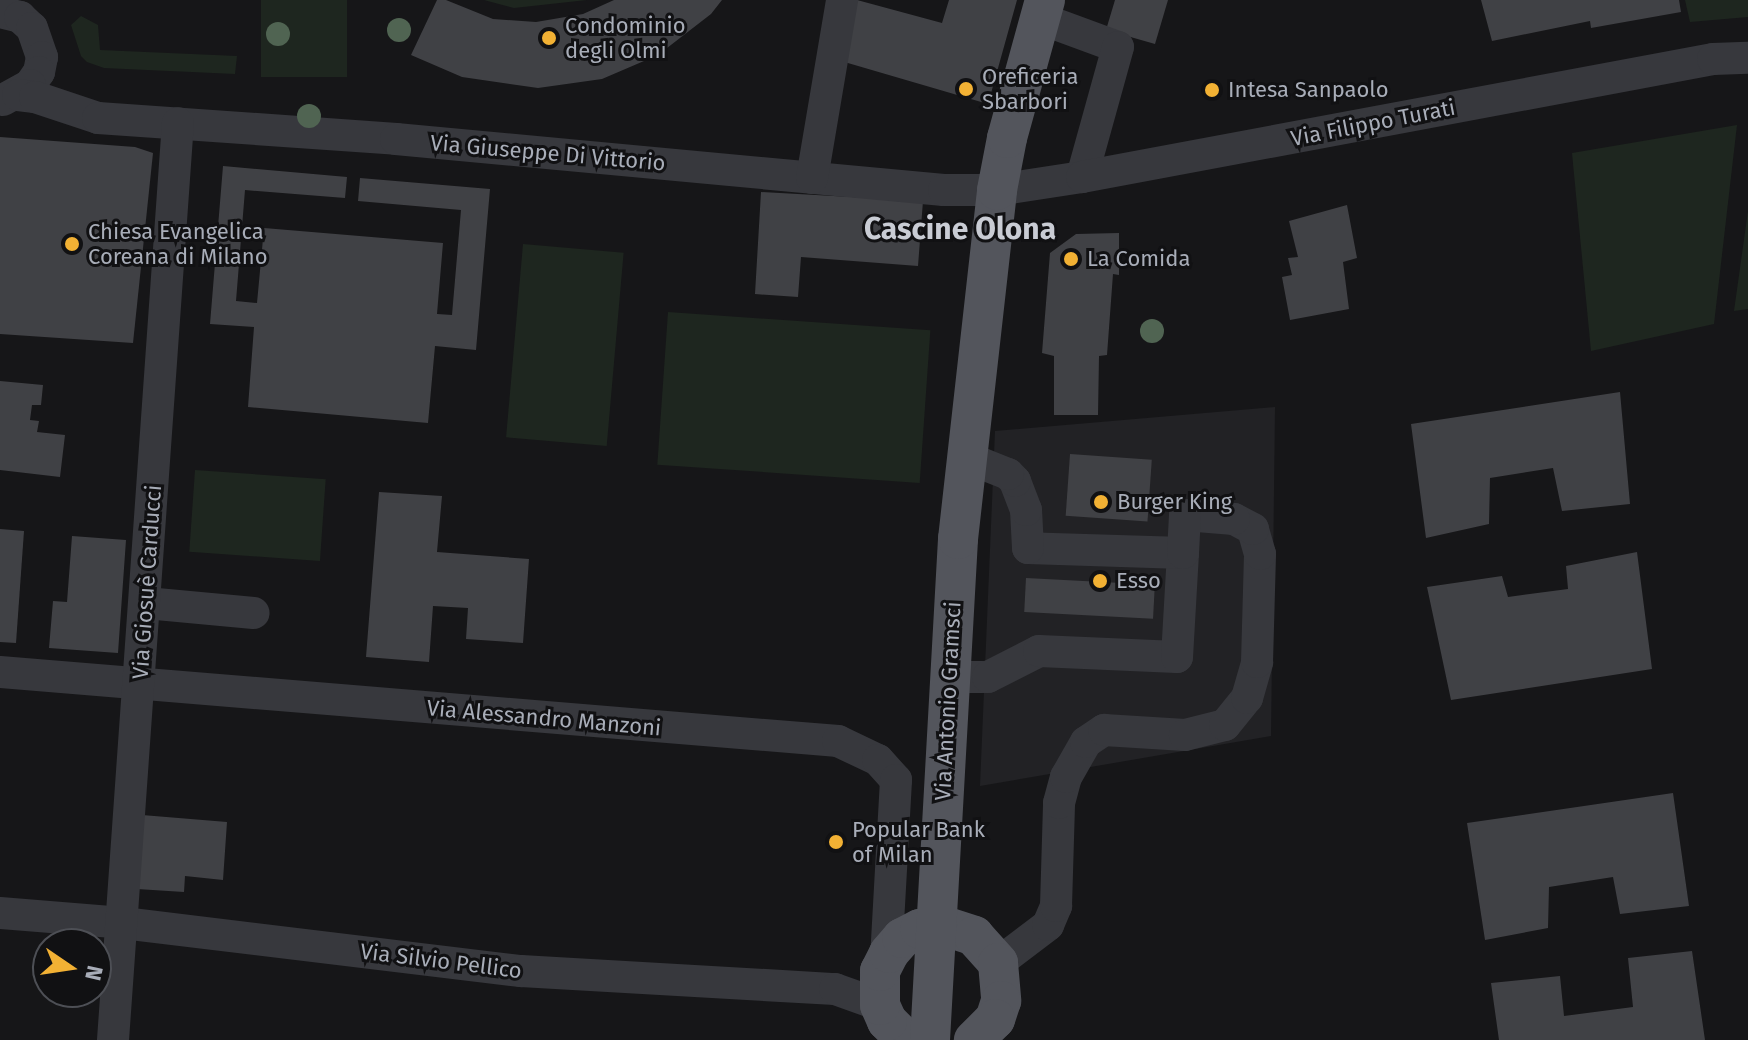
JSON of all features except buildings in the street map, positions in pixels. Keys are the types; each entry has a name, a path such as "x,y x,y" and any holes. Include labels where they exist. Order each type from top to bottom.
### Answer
{"main road":[{"name":"Via Antonio Gramsci","path":"954,1040 949,928 961,678 958,539 997,190 1007,138 1042,9"},
{"name":"Via Antonio Gramsci","path":"930,1040 949,928"},
{"path":"890,1026 877,988 886,960 902,938 949,928 988,948 998,963 1003,982 995,1019 974,1040"}],"street":[{"path":"812,178 842,0"},
{"path":"1042,9 1118,47 1082,177"},
{"path":"9,98 39,72 42,57 37,36 10,10"},
{"path":"42,57 98,118"},
{"name":"Via Filippo Turati","path":"997,190 1082,177 1713,59 1748,58"},
{"name":"Via Giuseppe Di Vittorio","path":"9,98 48,100 98,118 396,139 944,190 997,190"},
{"name":"Via Giosuè Carducci","path":"113,1040 141,685 178,123"},
{"path":"968,458 1008,474 1015,481 1026,510 1028,548 1183,553"},
{"path":"961,678 994,675 1039,651 1177,657 1185,515 1234,519 1253,529 1260,554 1257,662 1247,698 1225,725 1185,735 1104,730 1086,742 1074,759 1059,803 1056,906 1048,925 1040,934 998,963"},
{"path":"146,603 254,613"},
{"name":"Via Alessandro Manzoni","path":"0,672 838,741 878,760 896,780 886,960"},
{"name":"Via Silvio Pellico","path":"0,913 123,923 521,971 835,989 890,1026"}],"shaded area":[{"path":"261,0 347,0 347,77 261,77"},
{"path":"484,0 587,0 514,8"},
{"path":"1685,0 1748,0 1748,17 1690,22"},
{"path":"81,16 98,25 100,50 237,56 235,74 104,68 87,62 81,56 71,25"},
{"path":"1737,125 1714,324 1591,351 1572,153"},
{"path":"1748,211 1748,309 1734,311"},
{"path":"523,244 624,253 607,446 506,437"},
{"path":"668,312 930,330 920,483 657,465"},
{"path":"1275,407 1271,736 980,786 995,431"},
{"path":"195,470 326,479 320,561 189,552"}],"place":[{"name":"Condominio degli Olmi","path":"549,38"},
{"name":"Oreficeria Sbarbori","path":"966,89"},
{"name":"Intesa Sanpaolo","path":"1212,90"},
{"name":"Chiesa Evangelica Coreana di Milano","path":"72,244"},
{"name":"La Comida","path":"1071,259"},
{"name":"Burger King","path":"1101,502"},
{"name":"Esso","path":"1100,581"},
{"name":"Popular Bank of Milan","path":"836,842"}],"district":[{"name":"Cascine Olona","path":"960,229"}]}
